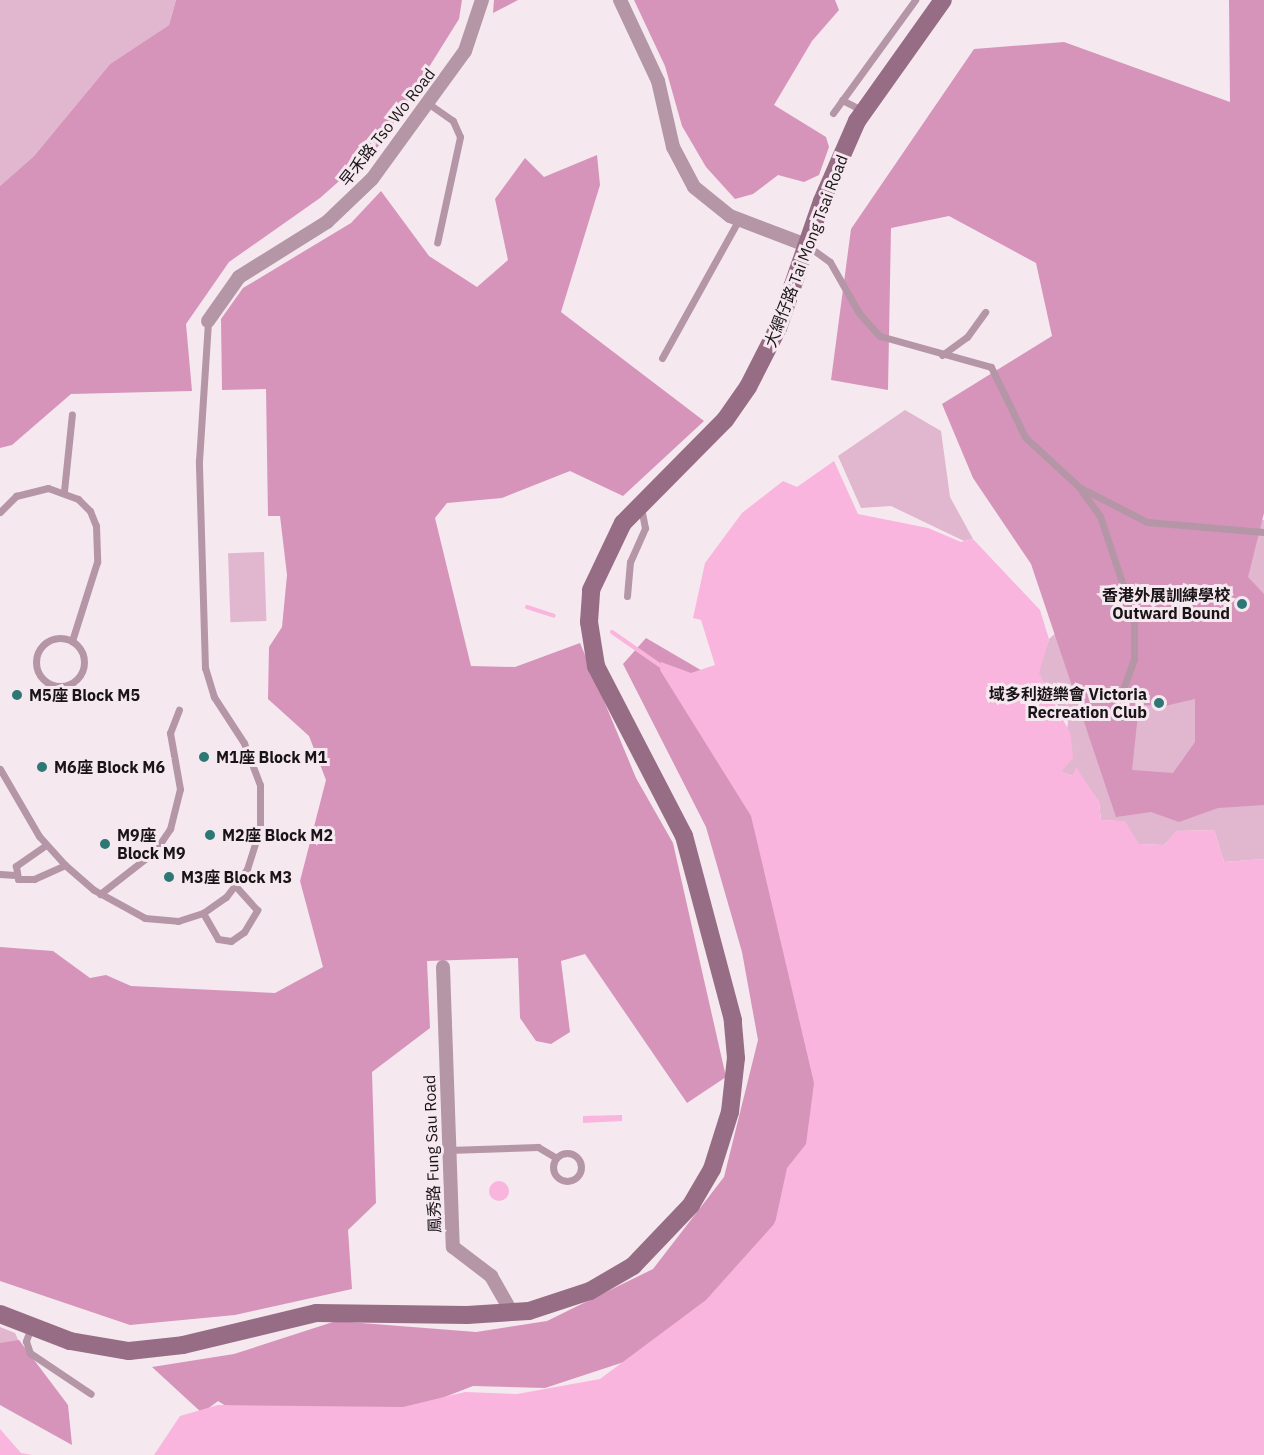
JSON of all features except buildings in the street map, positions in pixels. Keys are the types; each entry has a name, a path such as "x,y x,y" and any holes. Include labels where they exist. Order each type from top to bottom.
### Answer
{"street":[{"name":"早禾路 Tso Wo Road","path":"208,321 239,277 350,202 429,104 465,51 482,0"},
{"path":"620,0 658,81 673,147 685,175 705,198 739,219 806,245"},
{"name":"大網仔路 Tai Mong Tsai Road","path":"0,1314 31,1327 90,1346 145,1351 316,1312 512,1313 590,1291 658,1244 712,1168 733,1097 733,1020 697,874 675,814 604,687 591,643 589,613 597,571 639,504 742,398 778,328 806,245 864,111 943,0"},
{"name":"鳳秀路 Fung Sau Road","path":"443,968 453,1247 491,1276 512,1313"}],"lane":[{"path":"833,113 912,1"},
{"path":"842,100 864,111"},
{"path":"429,104 453,121 460,137 437,243"},
{"path":"662,358 739,219"},
{"path":"806,245 830,262 859,314 880,336 991,367 1024,437 1079,488 1100,516 1134,618 1134,660 1123,690 1123,717"},
{"path":"942,355 967,337 985,312"},
{"path":"0,769 46,845 65,865 100,894 164,922 203,913 236,887 255,849 261,807 254,763 217,705 205,668 199,461 208,321"},
{"path":"64,491 72,414"},
{"path":"1079,488 1147,522 1264,532"},
{"path":"0,511 31,490 64,491 90,512 98,544 94,581 72,641"},
{"path":"627,596 632,557 645,528 639,504"},
{"path":"57,638 72,641 81,651 82,671 65,686 48,684 38,673 38,651 57,638"},
{"path":"100,894 155,852 170,829 180,789 170,733 179,710"},
{"path":"15,875 16,866 46,845"},
{"path":"0,874 34,879 65,865"},
{"path":"203,913 222,941 244,932 257,910 236,887"},
{"path":"448,1150 538,1147 556,1158 577,1157 578,1177 557,1178 552,1168 556,1158"},
{"path":"31,1327 26,1345 30,1353 91,1394"}],"shaded area":[{"path":"0,0 176,0 169,25 110,64 34,156 0,186"},
{"path":"176,0 462,0 459,19 381,144 320,198 229,262 186,324 192,391 71,394 12,445 0,448 0,186 34,156 110,64 169,25"},
{"path":"494,0 518,0 493,13"},
{"path":"634,0 835,0 839,10 812,41 774,105 826,137 829,147 819,175 804,182 778,175 753,194 735,199 706,167 682,126 665,66"},
{"path":"1229,0 1264,0 1264,513 1248,577 1264,594 1264,805 1218,808 1179,822 1151,812 1116,817 1031,564 973,478 942,404 1052,336 1036,263 949,216 891,228 888,390 831,380 851,229 974,49 1064,42 1230,102","holes":["1195,699 1195,742 1173,773 1132,770 1139,705 1165,706"]},
{"path":"597,155 600,185 561,312 704,421 623,496 570,471 502,498 447,503 435,518 471,666 515,667 580,643 636,778 673,843 726,1077 687,1103 585,954 561,961 570,1032 551,1044 536,1041 520,1018 518,958 427,961 430,1028 372,1072 376,1203 348,1230 352,1289 235,1315 130,1325 0,1281 0,947 53,951 90,978 106,975 131,986 275,993 323,967 300,881 326,780 309,736 268,699 269,647 282,627 287,575 280,516 268,516 266,389 222,390 221,319 243,288 351,223 381,191 429,256 477,287 508,260 495,199 525,158 544,177"},
{"path":"905,410 941,431 950,497 973,539 964,541 891,506 861,508 838,456"},
{"path":"834,461 858,514 928,528 961,542 973,539 1040,610 1049,639 1039,673 1071,735 1073,758 1061,772 1073,776 1076,767 1099,802 1101,820 1125,821 1139,844 1164,845 1177,831 1214,830 1224,862 1264,859 1264,1455 154,1455 180,1416 218,1405 403,1407 465,1392 517,1394 600,1379 706,1300 775,1223 787,1168 806,1144 814,1083 751,816 660,670 661,662 691,673 715,665 701,620 693,618 705,563 742,513 783,481 797,487"},
{"name":"域多利遊樂會 Victoria Recreation Club","path":"1160,511 1264,520 1264,859 1224,862 1214,830 1177,831 1164,845 1138,844 1117,821 1101,820 1099,802 1076,769 1073,776 1061,772 1068,722 1038,673 1049,639 1153,546"},
{"path":"264,552 266,621 230,622 228,553"},
{"path":"646,638 711,676 738,732 833,1107 721,1330 545,1388 473,1386 414,1409 226,1406 218,1401 202,1413 152,1367 234,1354 336,1321 476,1332 547,1321 653,1269 724,1177 758,1040 742,952 706,827 623,664"},
{"path":"622,1115 622,1121 583,1123 583,1116"},
{"path":"499,1181 506,1184 509,1191 506,1198 499,1201 492,1198 489,1191 492,1184"},
{"path":"0,1327 15,1333 20,1344 0,1347"},
{"path":"19,1340 68,1405 72,1445 0,1405 0,1343"},
{"path":"0,1429 21,1453 32,1455 0,1455"}],"waterway":[{"path":"527,607 554,616"},
{"path":"612,632 661,666"}],"place":[{"name":"香港外展訓練學校 Outward Bound","path":"1242,604"},
{"name":"M5座 Block M5","path":"17,695"},
{"name":"域多利遊樂會 Victoria Recreation Club","path":"1159,703"},
{"name":"M1座 Block M1","path":"204,757"},
{"name":"M6座 Block M6","path":"42,767"},
{"name":"M2座 Block M2","path":"210,835"},
{"name":"M9座 Block M9","path":"105,844"},
{"name":"M3座 Block M3","path":"169,877"}]}
